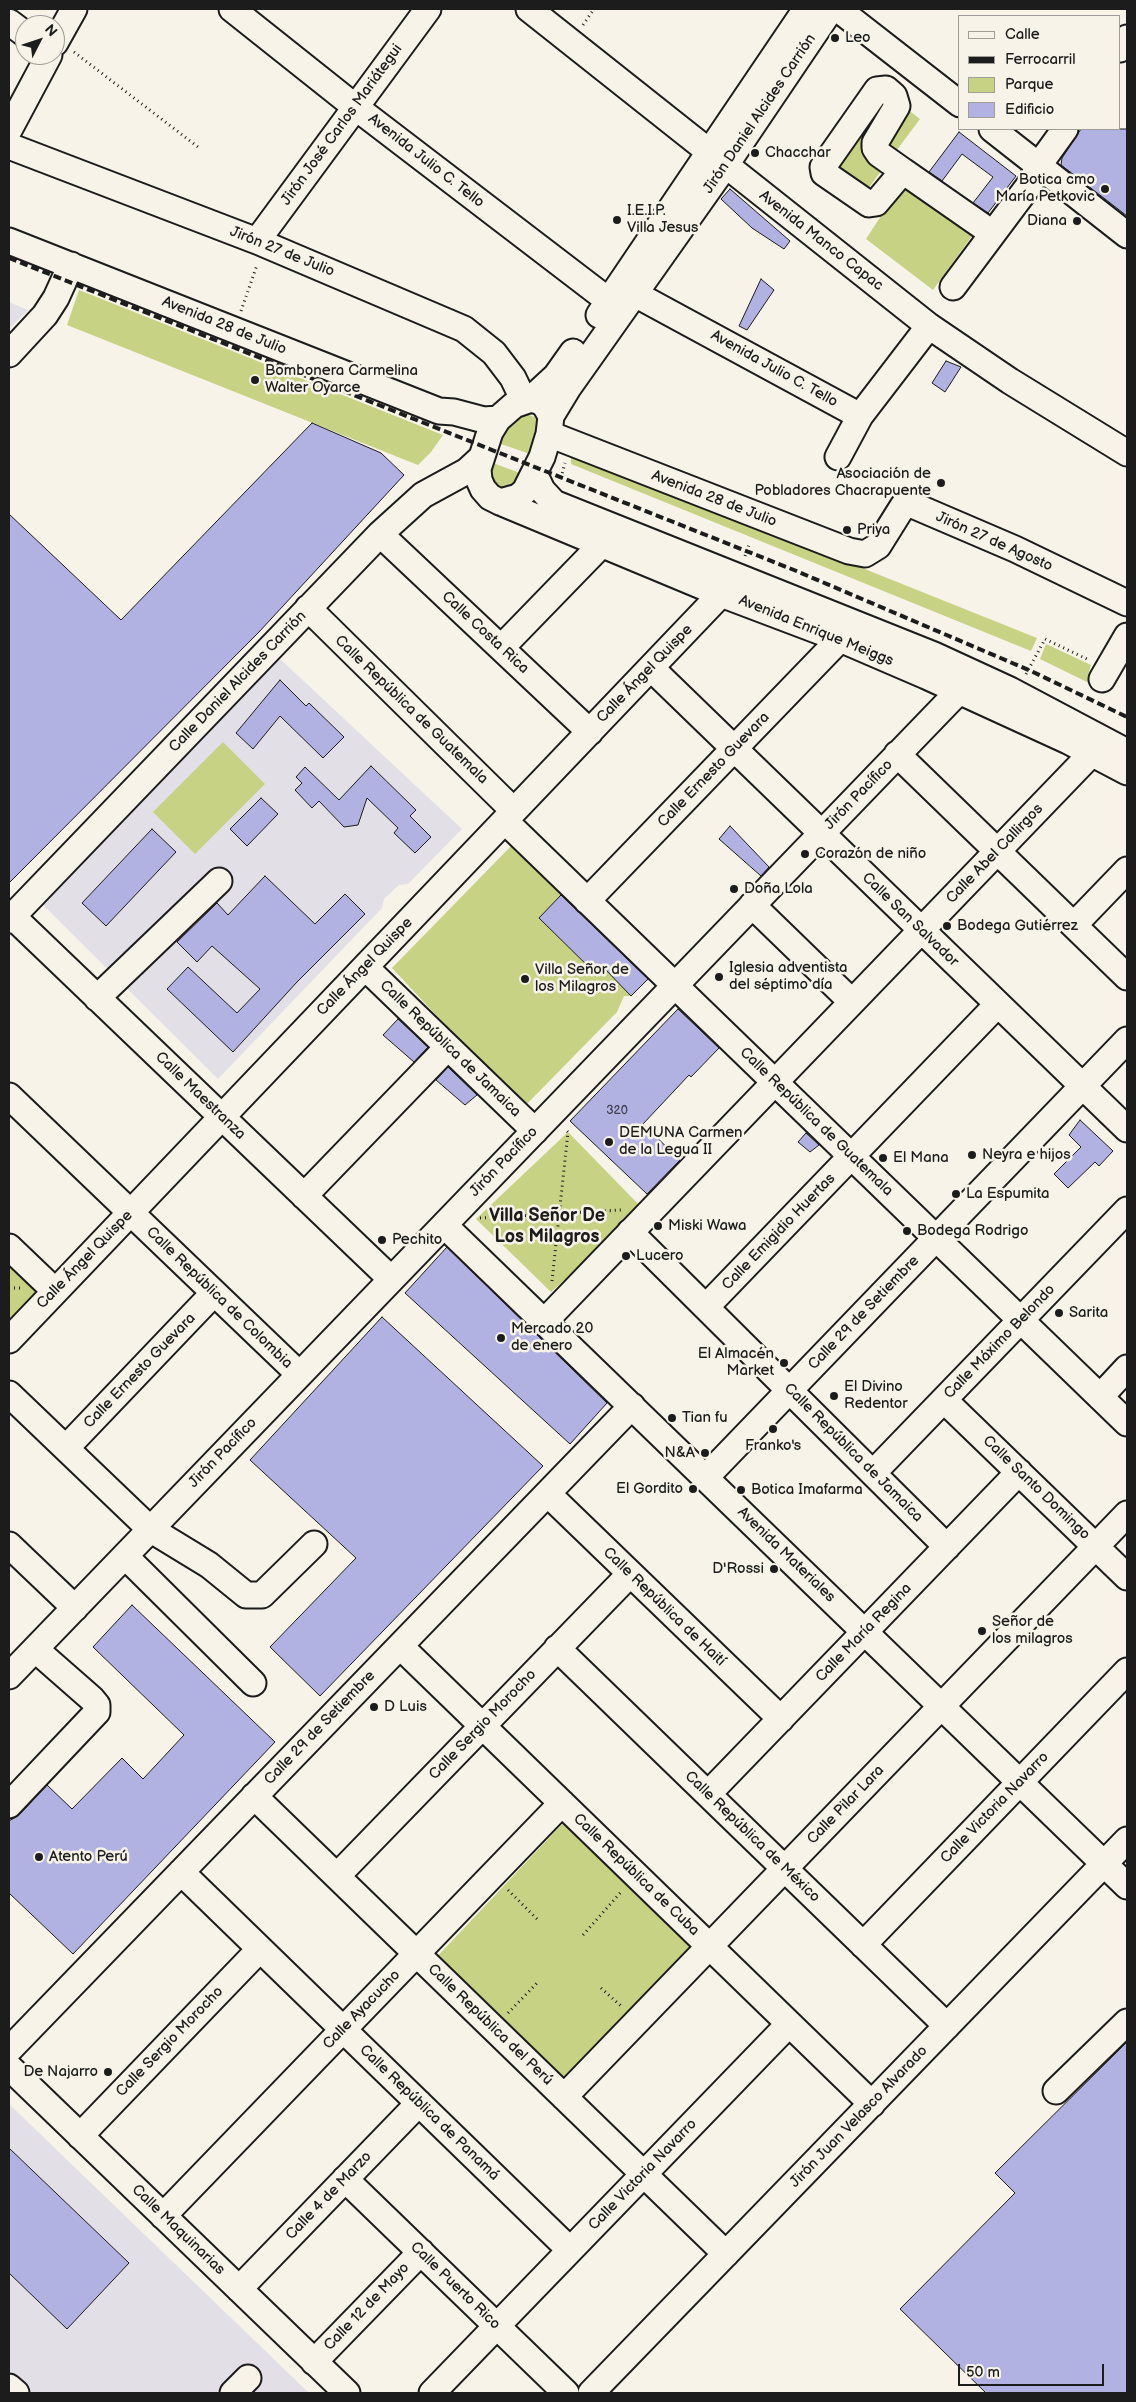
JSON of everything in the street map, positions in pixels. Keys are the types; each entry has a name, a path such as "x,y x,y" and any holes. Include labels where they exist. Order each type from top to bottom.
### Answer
{"street":[{"path":"65,26 74,9"},
{"name":"Avenida Julio C. Tello","path":"232,9 354,106 622,302 860,416"},
{"name":"Jirón José Carlos Mariátegui","path":"260,242 354,106 428,9"},
{"name":"Avenida Manco Capac","path":"529,9 929,326 1010,382 1127,453"},
{"name":"Jirón Daniel Alcides Carrión","path":"500,502 518,497 525,491 535,475 550,425 622,302 716,159 806,9"},
{"name":"Jirón Daniel Alcides Carrión","path":"716,159 831,9"},
{"path":"838,9 958,102"},
{"path":"9,130 44,65"},
{"path":"903,172 876,203 870,204 822,171 876,90 886,89 894,96 897,106 875,144 879,154 992,234"},
{"path":"993,130 1127,235"},
{"path":"953,286 1030,184 1039,165 1064,130"},
{"name":"Jirón 27 de Julio","path":"9,146 260,242 464,330 494,353 528,400"},
{"name":"Avenida 28 de Julio","path":"9,241 439,411 454,412 484,420 498,419"},
{"path":"9,354 45,315 56,298 71,265"},
{"name":"Jirón Daniel Alcides Carrión","path":"498,419 514,405 528,400 556,376 622,302"},
{"path":"838,457 860,416 929,326"},
{"path":"528,400 544,404 550,425"},
{"name":"Avenida 28 de Julio","path":"439,411 450,421 475,435 482,452"},
{"path":"498,419 482,452 478,469 478,480 487,493 500,502"},
{"name":"Avenida 28 de Julio","path":"550,425 850,551 865,554 878,546"},
{"name":"Calle Daniel Alcides Carrión","path":"10,916 380,534 423,494 467,471 482,452"},
{"name":"Avenida Enrique Meiggs","path":"535,475 550,512 602,544 721,594 840,639 964,681 1127,772"},
{"name":"Avenida Enrique Meiggs","path":"500,502 550,512 964,681 1078,724 1127,752"},
{"name":"Jirón 27 de Agosto","path":"878,546 903,506 910,504 1015,549 1127,603"},
{"name":"Calle Costa Rica","path":"380,534 590,732"},
{"path":"502,647 602,544"},
{"name":"Calle Ángel Quispe","path":"9,1340 721,594"},
{"name":"Calle República de Guatemala","path":"308,608 510,816 587,901 1127,1423"},
{"path":"1105,674 1127,636"},
{"name":"Calle Ernesto Guevara","path":"587,901 840,639"},
{"name":"Calle San Salvador","path":"651,668 1127,1129"},
{"name":"Jirón Pacífico","path":"9,1676 391,1280 451,1231 543,1122 821,834 964,681"},
{"name":"Calle Abel Callirgos","path":"544,1322 1092,753"},
{"path":"897,754 1127,977"},
{"path":"1074,925 1127,870"},
{"path":"97,998 219,881"},
{"path":"752,905 852,1002"},
{"name":"Calle Maestranza","path":"10,916 391,1280"},
{"name":"Calle República de Jamaica","path":"365,967 448,1046 543,1122"},
{"name":"Calle Emigidio Huertas","path":"706,1307 998,1004"},
{"name":"Calle 29 de Setiembre","path":"705,1478 1127,1040"},
{"path":"304,1196 448,1046"},
{"name":"Calle República de Colombia","path":"9,1096 299,1374"},
{"name":"Calle Máximo Belondo","path":"874,1473 1127,1210"},
{"name":"Avenida Materiales","path":"451,1231 1127,1886"},
{"name":"Calle República de Jamaica","path":"630,1232 947,1547"},
{"path":"9,1247 55,1291"},
{"name":"Calle Ernesto Guevara","path":"66,1448 214,1293"},
{"path":"1100,1397 1127,1368"},
{"path":"9,1394 150,1529 210,1565 246,1595 262,1595 314,1544"},
{"name":"Calle Santo Domingo","path":"944,1400 1127,1577"},
{"name":"Calle 29 de Setiembre","path":"9,2050 632,1406"},
{"name":"Calle María Regina","path":"708,1794 1019,1472"},
{"name":"Calle República de Haití","path":"548,1494 780,1719"},
{"name":"Calle Pilar Lara","path":"564,2097 1127,1514"},
{"path":"9,1545 75,1608"},
{"path":"125,1556 253,1683"},
{"name":"Calle Sergio Morocho","path":"337,1876 630,1574"},
{"name":"Calle República de Cuba","path":"400,1646 872,2104"},
{"name":"Calle República de México","path":"557,1648 947,2026"},
{"path":"9,1805 98,1712 97,1705 92,1699 35,1649"},
{"name":"Calle Victoria Navarro","path":"863,1945 1127,1671"},
{"name":"Calle República del Perú","path":"254,1796 726,2254"},
{"name":"Calle Ayacucho","path":"163,2216 562,1803"},
{"name":"Jirón Juan Velasco Alvarado","path":"592,2393 1127,1840"},
{"name":"Calle República de Panamá","path":"181,1872 570,2250"},
{"name":"Calle Sergio Morocho","path":"80,2136 260,1949"},
{"path":"1056,2091 1127,2022"},
{"name":"Calle Victoria Navarro","path":"432,2393 790,2024"},
{"name":"Calle Maquinarias","path":"9,2067 347,2393"},
{"name":"Calle 4 de Marzo","path":"239,2289 419,2103"},
{"name":"Calle Puerto Rico","path":"345,2179 566,2393"},
{"name":"Calle 12 de Mayo","path":"314,2362 421,2252"},
{"path":"9,2387 16,2393"}],"path":[{"path":"65,54 198,148"},
{"path":"241,311 260,242"},
{"path":"745,558 750,542"},
{"path":"1025,676 1045,639 1105,674"},
{"path":"543,1122 568,1132 552,1282"},
{"path":"451,1231 476,1219 652,1210"},
{"path":"493,1875 537,1920"},
{"path":"584,1935 636,1875"},
{"path":"494,2028 539,1981"},
{"path":"601,1988 637,2022"}],"shaded area":[{"path":"9,302 28,310 9,329"},
{"path":"279,658 462,829 408,884 399,885 384,899 382,908 218,1079 42,904"},
{"path":"9,2104 309,2393 9,2393"}],"green space":[{"path":"884,91 920,119 867,190 830,162"},
{"path":"903,182 972,236 933,290 866,239"},
{"name":"Bombonera Carmelina Walter Oyarce","path":"79,290 443,435 431,452 418,465 67,325"},
{"path":"521,411 536,418 539,425 533,455 498,443 500,434"},
{"path":"575,453 1037,638 1031,651 571,464 571,458"},
{"path":"490,462 520,473 513,488 504,494 487,488"},
{"path":"1046,644 1091,665 1088,675 1093,685 1040,659"},
{"path":"223,742 265,784 195,854 153,812"},
{"name":"Villa Señor de los Milagros","path":"515,842 653,975 631,996 624,996 617,1012 523,1108 392,968"},
{"path":"568,1132 643,1209 551,1292 476,1219"},
{"path":"9,1261 41,1291 9,1324"},
{"path":"565,1821 695,1948 560,2089 432,1962"}],"building":[{"path":"1127,129 1127,216 1061,165 1062,158 1080,130"},
{"path":"959,132 1016,176 988,213 973,203 993,177 962,154 942,181 929,172"},
{"path":"730,189 790,241 784,249 752,228 721,199"},
{"path":"761,279 774,290 747,330 739,326"},
{"path":"946,361 961,367 945,392 932,383"},
{"path":"312,423 381,453 404,475 259,632 9,883 9,514 121,620"},
{"path":"280,680 306,706 309,703 344,737 323,758 280,716 253,749 236,733"},
{"path":"371,766 416,810 410,816 431,837 415,853 394,833 398,828 367,798 358,825 344,827 319,801 312,808 295,790 302,783 296,777 305,767 339,800"},
{"path":"261,798 278,814 247,846 230,829"},
{"path":"730,826 769,867 761,876 719,839"},
{"path":"152,829 176,852 106,926 82,903"},
{"path":"265,876 315,924 345,894 365,914 297,982 233,1052 167,989 188,967 237,1013 260,989 212,946 197,962 177,942 217,903 228,915"},
{"path":"561,895 648,979 631,996 604,968 598,976 539,918"},
{"path":"678,1009 719,1048 691,1077 689,1075 643,1124 680,1160 647,1194 570,1121"},
{"path":"398,1019 428,1047 414,1062 383,1035"},
{"path":"448,1067 477,1095 465,1105 436,1080"},
{"path":"1080,1120 1113,1151 1099,1166 1095,1162 1068,1188 1054,1174 1081,1147 1069,1135"},
{"path":"806,1133 819,1145 810,1152 798,1142"},
{"name":"Mercado 20 de enero","path":"447,1247 607,1403 570,1444 405,1293"},
{"path":"382,1317 543,1466 320,1696 270,1647 356,1558 250,1460"},
{"path":"132,1605 275,1742 73,1954 9,1893 9,1821 19,1815 47,1785 72,1809 122,1758 143,1779 184,1735 93,1647"},
{"path":"1127,2042 1127,2393 986,2393 900,2309 1015,2193 995,2173"},
{"path":"9,2148 129,2263 67,2329 9,2273"}],"railway":[{"path":"9,258 794,570 1031,671 1127,717"}],"place":[{"name":"Leo","path":"835,38"},
{"name":"Chacchar","path":"755,153"},
{"name":"Botica cmo María Petkovic","path":"1105,189"},
{"name":"I.E.I.P. Villa Jesus","path":"617,220"},
{"name":"Diana","path":"1077,221"},
{"name":"Bombonera Carmelina Walter Oyarce","path":"255,380"},
{"name":"Asociación de Pobladores Chacrapuente","path":"941,483"},
{"name":"Priya","path":"847,530"},
{"name":"Corazón de niño","path":"805,854"},
{"name":"Doña Lola","path":"734,889"},
{"name":"Bodega Gutiérrez","path":"947,926"},
{"name":"Iglesia adventista del séptimo día","path":"719,977"},
{"name":"Villa Señor de los Milagros","path":"525,979"},
{"name":"DEMUNA Carmen de la Legua II","path":"609,1142"},
{"name":"Neyra e hijos","path":"972,1155"},
{"name":"El Mana","path":"883,1158"},
{"name":"La Espumita","path":"956,1194"},
{"name":"Miski Wawa","path":"658,1226"},
{"name":"Bodega Rodrigo","path":"907,1231"},
{"name":"Pechito","path":"382,1240"},
{"name":"Lucero","path":"626,1256"},
{"name":"Sarita","path":"1059,1313"},
{"name":"Mercado 20 de enero","path":"501,1338"},
{"name":"El Almacén Market","path":"784,1363"},
{"name":"El Divino Redentor","path":"834,1396"},
{"name":"Tian fu","path":"672,1418"},
{"name":"Franko's","path":"773,1429"},
{"name":"N&A","path":"705,1453"},
{"name":"El Gordito","path":"693,1489"},
{"name":"Botica Imafarma","path":"741,1490"},
{"name":"D'Rossi","path":"774,1569"},
{"name":"Señor de los milagros","path":"982,1631"},
{"name":"D Luis","path":"374,1707"},
{"name":"Atento Perú","path":"39,1857"},
{"name":"De Najarro","path":"108,2072"}],"district":[{"name":"Villa Señor De Los Milagros","path":"547,1226"}]}
